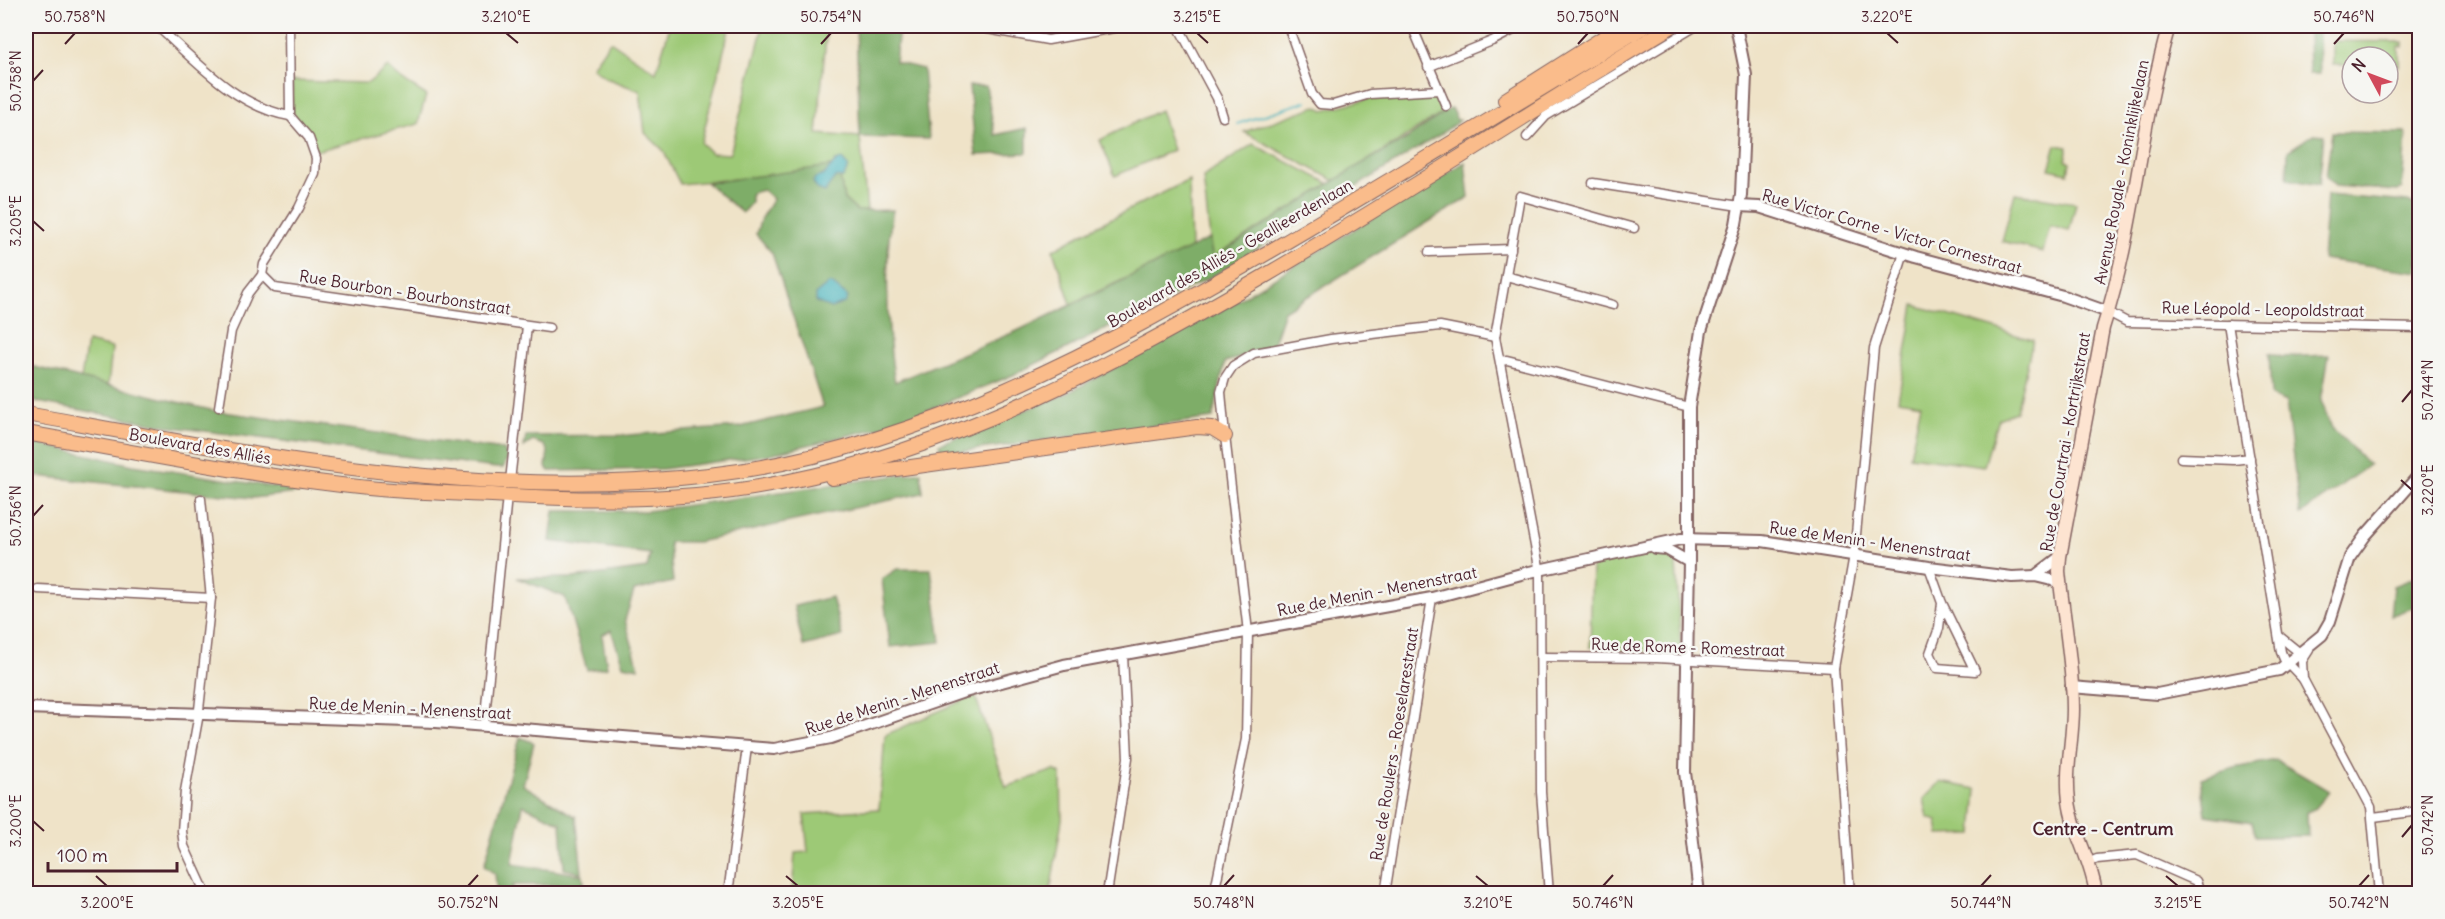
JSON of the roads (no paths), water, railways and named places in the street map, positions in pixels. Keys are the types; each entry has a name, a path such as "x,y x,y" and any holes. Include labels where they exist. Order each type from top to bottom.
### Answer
{"highway":[{"path":"1447,144 1472,122 1521,88 1622,26"},
{"name":"Boulevard des Alliés - Geallieerdenlaan","path":"236,451 380,471 510,481 619,482 717,474 813,457 874,441 932,420 1048,371 1151,321 1645,26"},
{"path":"761,486 827,472 936,438 1054,390 1168,332 1436,173 1672,26"},
{"path":"26,406 56,420"},
{"name":"Boulevard des Alliés","path":"26,414 236,451"},
{"path":"507,496 610,500 699,495 1197,427 1212,428 1225,436"},
{"name":"Boulevard des Alliés","path":"26,434 247,472 369,488 507,496"}],"main road":[{"name":"Avenue Royale - Koninklijkelaan","path":"2108,312 2166,29"},
{"name":"Rue de Courtrai - Kortrijkstraat","path":"2096,894 2094,878 2074,825 2068,795 2067,758 2073,710 2060,557 2108,312"}],"street":[{"path":"157,26 238,95 278,114 290,116 309,138 316,158 313,184 264,264 262,275 248,293 231,331 219,407"},
{"path":"289,26 290,116"},
{"path":"972,26 1048,40 1125,26"},
{"path":"1178,26 1217,98 1223,117"},
{"path":"1288,26 1311,94 1320,104 1332,105 1370,94 1439,90"},
{"path":"1412,26 1446,106"},
{"path":"1428,67 1492,41 1521,26"},
{"path":"1527,137 1546,116 1696,26"},
{"path":"1699,894 1684,772 1688,661 1689,407 1701,331 1739,206 1746,81 1744,55 1736,26"},
{"name":"Rue Victor Corne - Victor Cornestraat","path":"1593,183 1739,206 1759,207 1904,253 2063,296 2108,312"},
{"path":"1548,894 1541,792 1540,572 1495,337 1520,196 1634,228"},
{"path":"1429,252 1511,249"},
{"path":"1850,894 1834,668 1854,555 1874,348 1880,323 1904,253"},
{"name":"Rue Bourbon - Bourbonstraat","path":"262,275 275,288 549,328"},
{"path":"1506,276 1613,305"},
{"name":"Rue Léopold - Leopoldstraat","path":"2108,312 2127,322 2420,328"},
{"path":"2229,324 2282,656 2303,679 2371,807 2379,894"},
{"path":"510,481 527,326"},
{"path":"1214,894 1246,739 1248,632 1221,392 1225,378 1233,366 1254,353 1331,339 1440,326 1495,337"},
{"path":"1501,361 1507,360 1689,407"},
{"path":"2181,458 2234,460 2250,458"},
{"path":"2303,679 2302,661 2328,627 2344,571 2354,550 2420,474"},
{"path":"484,726 507,496"},
{"path":"201,499 211,597 198,714 185,791 182,831 184,846 206,894"},
{"name":"Rue de Menin - Menenstraat","path":"26,708 484,726 774,749 812,743 961,693 1064,665 1432,598 1689,538 1762,541 1929,567 2012,577 2060,577"},
{"name":"Rue de Menin - Menenstraat","path":"1631,550 1666,549 1689,562"},
{"path":"2035,576 2060,557"},
{"path":"1929,567 1942,603 1975,671 1937,668 1930,652 1939,628 1942,603"},
{"path":"38,589 211,597"},
{"name":"Rue de Roulers - Roeselarestraat","path":"1385,894 1432,598"},
{"path":"2278,636 2300,653"},
{"path":"2071,687 2133,694 2169,693 2275,672 2313,645"},
{"path":"1107,894 1128,758 1123,655"},
{"name":"Rue de Rome - Romestraat","path":"1542,657 1834,668"},
{"path":"728,894 747,747"},
{"path":"2373,817 2420,811"},
{"path":"2088,863 2097,859 2137,855 2196,881 2201,894"}],"water":[{"path":"842,159 849,167 843,178 835,177 825,192 817,189 813,182 815,178 824,175 836,161"},
{"path":"828,284 832,284 848,297 845,303 831,308 816,302 816,294"}],"waterway":[{"path":"1237,124 1307,101"}],"district":[{"name":"Centre - Centrum","path":"2103,828"}]}
